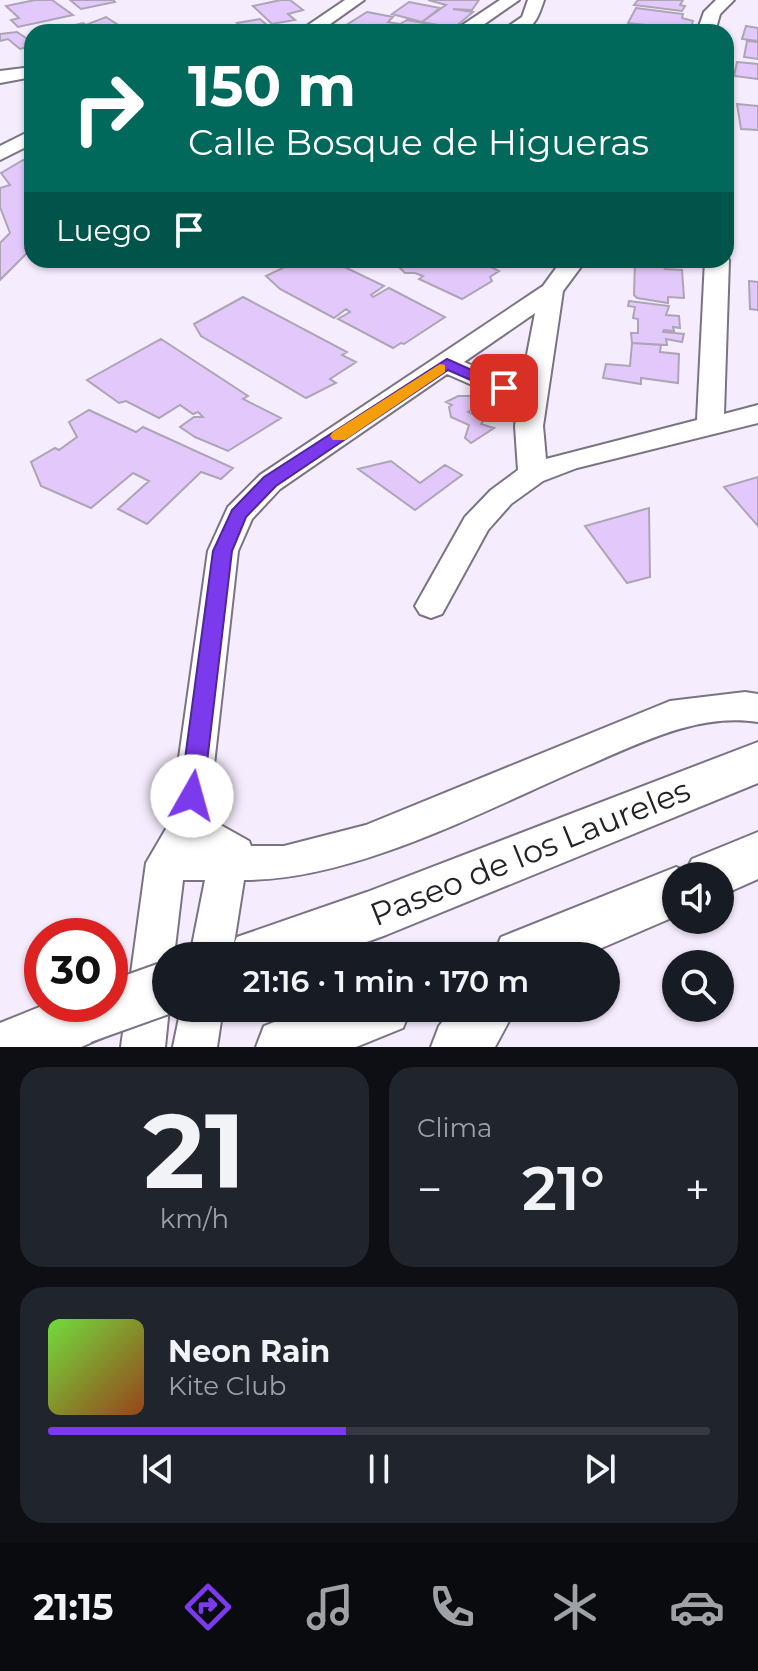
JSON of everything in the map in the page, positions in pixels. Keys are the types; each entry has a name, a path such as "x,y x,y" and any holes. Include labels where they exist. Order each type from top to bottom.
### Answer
{"main road":[{"name":"Paseo de los Laureles","path":"296,942 367,917 758,762"},
{"path":"734,866 758,855"},
{"path":"555,942 662,897"},
{"path":"12,1047 152,993"},
{"path":"285,1047 348,1022"},
{"path":"460,1047 478,1022"}],"street":[{"path":"319,24 356,0"},
{"path":"477,24 511,0"},
{"path":"530,24 536,0"},
{"path":"708,24 712,12 726,0"},
{"path":"0,67 24,63"},
{"path":"0,77 24,73"},
{"path":"0,154 24,140"},
{"path":"143,1047 165,863 188,826 223,551 239,514 270,482 551,291 568,268"},
{"path":"710,426 717,268"},
{"path":"533,474 529,426 551,291"},
{"path":"447,364 532,401"},
{"path":"431,606 476,524 501,497 533,474 569,461 758,414"},
{"path":"165,863 284,863 370,841 670,715 745,706 758,708"},
{"path":"188,826 235,853 228,862 214,942"},
{"path":"195,1047 199,1022"}],"building":[{"path":"52,0 73,15 18,27 11,20 19,18 6,6"},
{"path":"70,0 113,0 115,2 81,9"},
{"path":"290,0 303,10 288,14 295,20 272,24 253,6"},
{"path":"428,0 479,0 472,10 453,9 473,12 459,24 433,24 422,22 446,5"},
{"path":"638,0 683,0 680,5 685,6 682,11 634,5"},
{"path":"409,2 440,8 422,22 392,14"},
{"path":"636,8 683,14 682,18 693,21 692,24 628,23"},
{"path":"367,12 393,17 388,22 400,24 348,24"},
{"path":"106,17 117,24 88,24"},
{"path":"260,19 266,24 238,24"},
{"path":"407,20 429,24 400,24"},
{"path":"746,26 758,28 758,41 742,39"},
{"path":"17,32 24,37 24,48 20,49 8,39 0,41 0,34"},
{"path":"747,41 758,42 758,59 744,57"},
{"path":"737,62 758,64 758,79 734,76"},
{"path":"737,104 758,106 758,130 741,129"},
{"path":"24,160 24,256 0,280 0,243 10,233 0,207 0,188 10,185 1,173"},
{"path":"282,268 347,268 384,286 371,295 373,297 389,288 445,317 393,348 338,319 350,312 346,309 334,318 280,289 266,276"},
{"path":"400,268 493,268 499,271 490,277 492,281 462,299 419,279 423,276 405,273"},
{"path":"635,268 682,270 684,298 668,297 668,303 634,295"},
{"path":"749,281 758,282 758,310 750,309"},
{"path":"243,297 347,352 342,355 356,362 330,379 336,383 306,398 201,336 194,324"},
{"path":"629,301 669,306 666,315 679,316 680,328 673,327 674,331 663,332 684,334 682,342 666,339 667,345 632,343 631,333 638,333 638,319 633,318 635,307 628,306"},
{"path":"161,339 248,396 243,399 281,418 228,451 180,427 194,417 203,417 198,412 193,414 180,405 159,418 126,401 119,403 87,380"},
{"path":"632,343 661,345 660,352 679,354 678,383 641,378 641,384 603,378 606,364 630,366"},
{"path":"458,396 485,401 468,412 484,420 481,424 494,428 471,443 465,438 469,425 451,417 449,407 452,405 446,402"},
{"path":"89,410 136,432 143,427 233,468 221,479 201,472 147,524 118,509 149,481 133,473 91,508 41,486 31,462 55,448 59,450 77,437 69,422"},
{"path":"391,461 420,483 445,465 462,475 415,510 358,469"},
{"path":"758,477 758,526 724,487"},
{"path":"649,508 650,577 627,583 585,526"}],"slow traffic":[{"path":"339,436 440,369"}],"route":[{"path":"192,796 223,551 239,514 270,482 447,364 504,388"}]}
